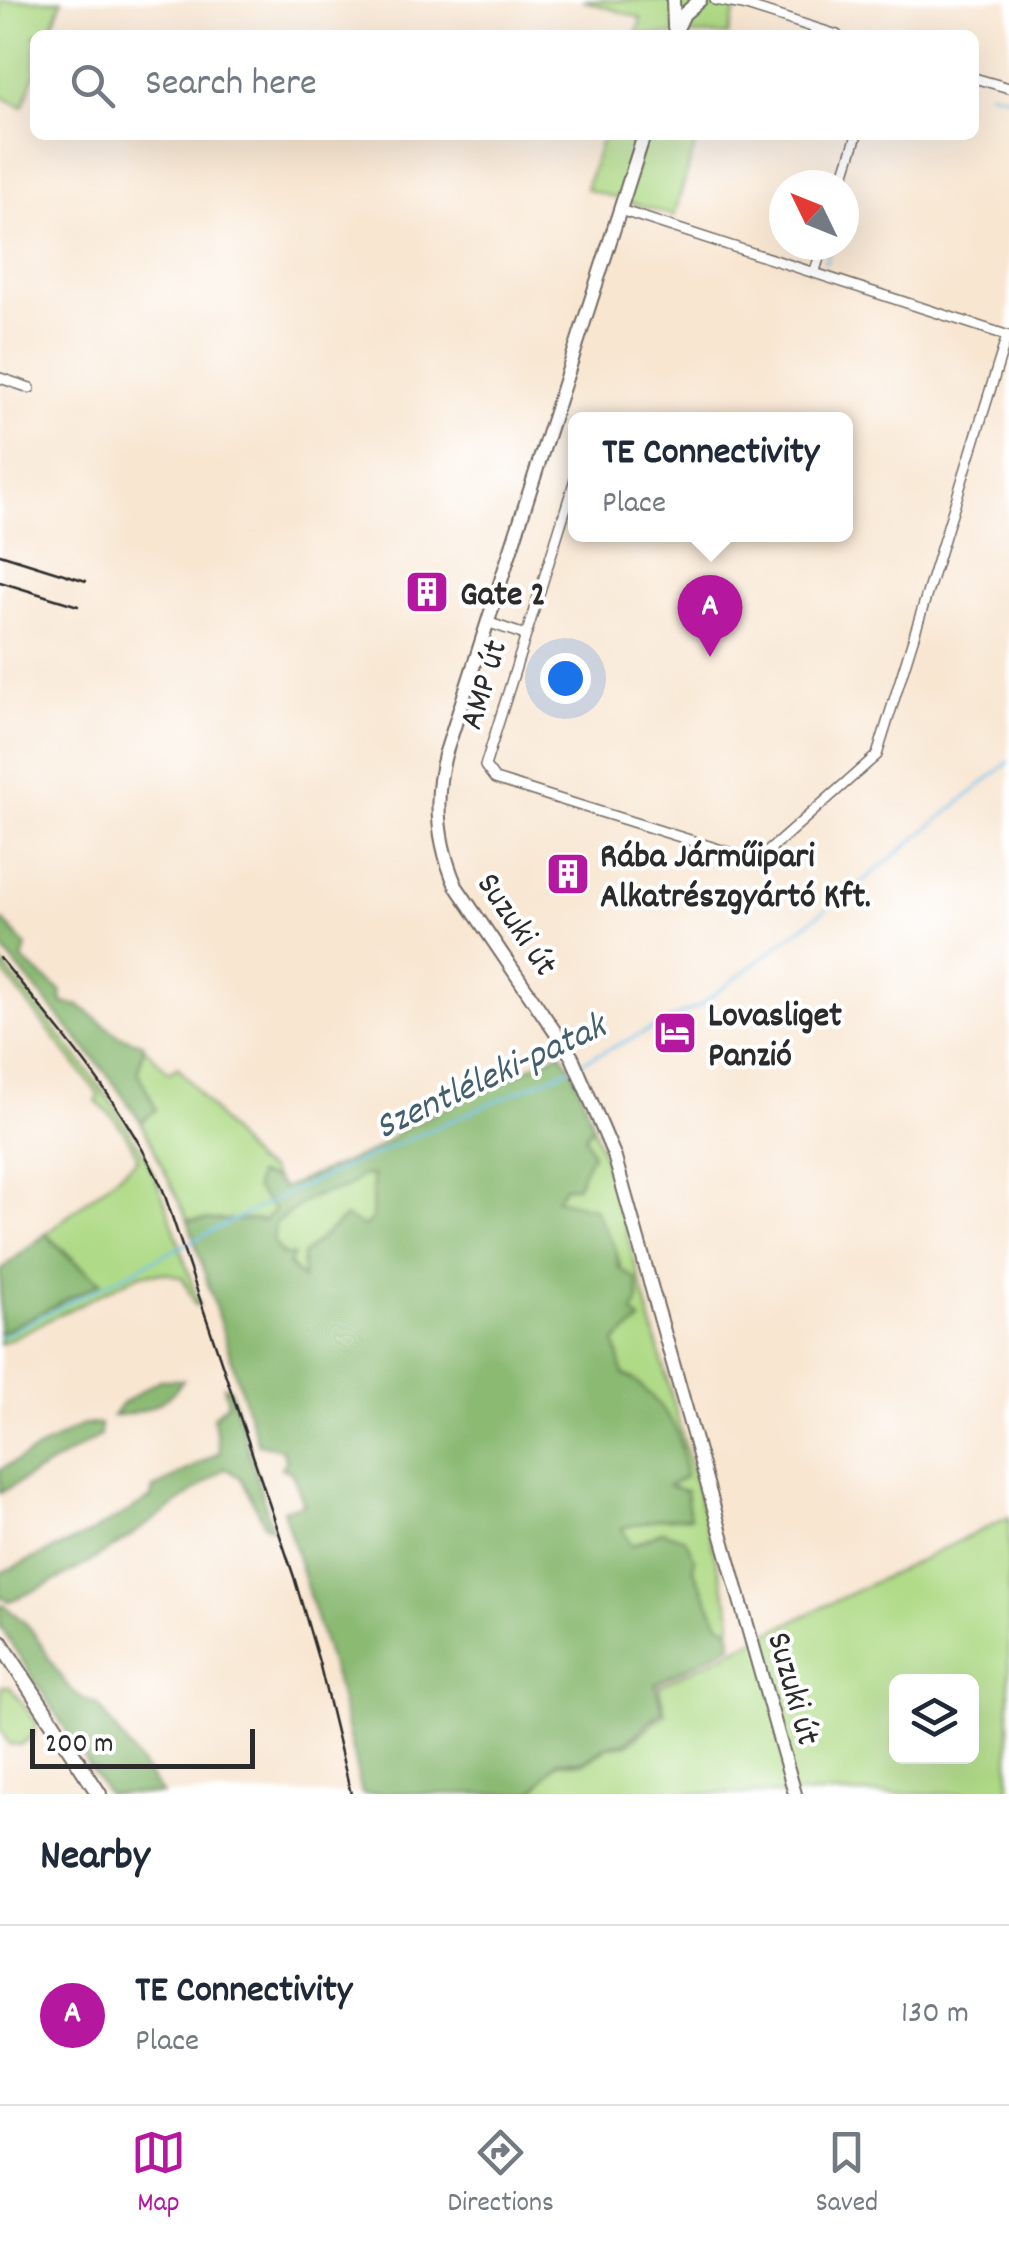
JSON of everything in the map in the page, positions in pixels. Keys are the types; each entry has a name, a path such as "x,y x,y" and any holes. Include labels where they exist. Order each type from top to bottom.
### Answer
{"main road":[{"path":"674,30 675,0 696,2 677,30"},
{"name":"Suzuki út","path":"642,140 440,774 437,805 448,864 465,902 572,1057 623,1185 795,1794"},
{"path":"0,1642 99,1794"}],"street":[{"path":"716,0 739,2 823,30"},
{"path":"979,79 1009,88"},
{"path":"846,170 854,140"},
{"path":"620,210 1008,336"},
{"path":"815,272 819,260"},
{"name":"AMP út","path":"568,502 524,635 486,772 495,779 757,861 877,756 1008,336"},
{"path":"0,378 30,388"},
{"path":"487,622 524,635"}],"green space":[{"path":"0,0 62,0 51,30 30,30 30,88 23,107 0,96"},
{"path":"582,0 738,0 729,30 637,30 641,18"},
{"path":"601,140 697,140 674,216 586,189"},
{"path":"4,921 26,946 22,960 61,991 62,1003 80,1006 119,1036 144,1044 138,1072 156,1110 141,1122 111,1079 0,946 0,922"},
{"path":"0,961 91,1074 139,1146 166,1204 199,1305 195,1305 183,1278 167,1273 141,1274 0,1344 0,1333 100,1283 46,1234 138,1159 121,1128 96,1102 99,1096 0,968"},
{"path":"144,1047 169,1073 178,1067 254,1162 269,1170 275,1179 257,1175 274,1211 265,1220 188,1220 141,1122 156,1109 138,1072"},
{"path":"561,1052 575,1075 593,1126 585,1136 592,1154 576,1187 565,1187 556,1199 594,1208 616,1250 619,1268 636,1279 639,1300 633,1313 641,1321 615,1342 623,1374 666,1413 680,1440 684,1463 685,1477 668,1486 686,1491 690,1517 622,1528 631,1546 663,1531 685,1539 695,1559 693,1569 719,1623 730,1628 732,1645 655,1684 663,1711 626,1742 609,1745 584,1761 558,1761 526,1794 362,1794 338,1689 283,1510 304,1504 292,1473 281,1468 286,1461 282,1449 258,1444 188,1220 265,1220 274,1210 255,1188 257,1175 275,1179 283,1188 373,1151 403,1129","holes":["373,1175 372,1220 364,1227 345,1217 302,1255 303,1279 288,1265 293,1255 282,1255 273,1241 275,1223 316,1195 347,1187 360,1176"]},
{"path":"593,1126 620,1208 732,1617 730,1628 719,1623 693,1569 663,1531 630,1546 621,1528 689,1517 666,1486 633,1378 623,1375 615,1342 633,1313 616,1250 555,1199 565,1187 576,1187 592,1154 585,1136"},
{"path":"373,1175 372,1220 303,1281 273,1241 275,1223 316,1195 347,1187 360,1176"},
{"path":"46,1234 101,1282 0,1333 0,1270"},
{"path":"159,1380 183,1380 152,1407 113,1416 122,1404"},
{"path":"224,1386 230,1388 272,1528 265,1525 241,1478 226,1468 67,1575 9,1601 0,1597 0,1573 89,1534 151,1498 153,1489 220,1452 213,1417 228,1403"},
{"path":"84,1424 100,1425 100,1436 0,1493 0,1470"},
{"path":"1009,1517 1009,1794 530,1794 558,1763 584,1763 609,1747 628,1744 665,1714 659,1686"},
{"path":"3,1605 29,1627 65,1683 98,1705 162,1794 107,1794 0,1626"},
{"path":"2,1686 10,1687 37,1723 32,1737 20,1745 9,1744 0,1729"}],"waterway":[{"path":"989,92 1009,97"},
{"name":"Szentléleki-patak","path":"578,1064 699,1006 867,878 1009,762"},
{"name":"Szentléleki-patak","path":"0,1337 300,1187 571,1068"}],"railway":[{"path":"0,554 86,581"},
{"path":"0,582 78,606"},
{"path":"0,958 110,1097 163,1190 294,1577 351,1794"}],"place":[{"name":"Gate 2","path":"427,592"},
{"name":"TE Connectivity","path":"710,657"},
{"name":"Rába Járműipari Alkatrészgyártó Kft.","path":"568,874"},
{"name":"Lovasliget Panzió","path":"675,1033"}]}
